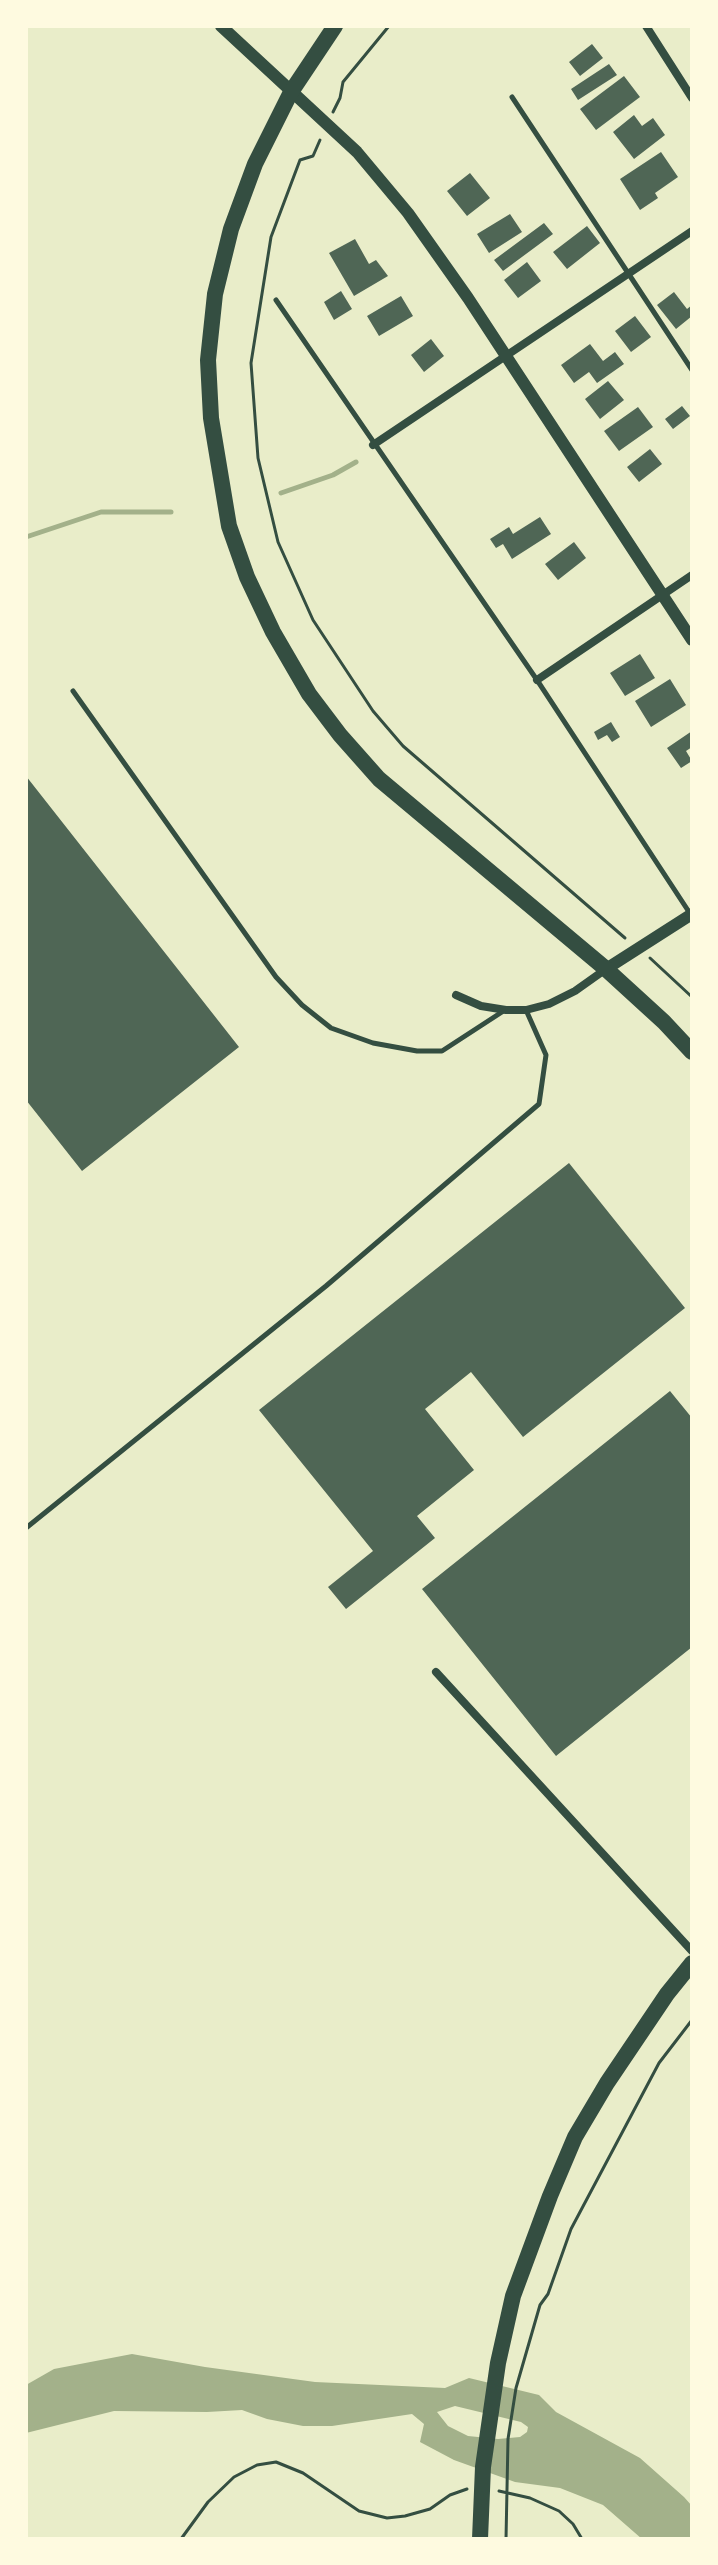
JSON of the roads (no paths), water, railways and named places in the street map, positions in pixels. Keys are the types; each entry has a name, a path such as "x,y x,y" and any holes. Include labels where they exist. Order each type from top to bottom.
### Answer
{"main road":[{"path":"335,26 291,92 261,150 221,264 211,325 208,371 218,466 229,526 247,577 284,653 309,694 340,735 379,779 606,969 692,1052"},
{"path":"480,2532 483,2467 498,2363 513,2296 550,2196 575,2137 607,2083 667,1994 692,1963"}],"street":[{"path":"221,26 357,152 408,213 468,298 692,640"},
{"path":"646,26 692,98"},
{"path":"373,445 692,231"},
{"path":"537,680 692,575"},
{"path":"456,995 481,1006 506,1010 526,1010 549,1004 575,991 692,915"},
{"path":"436,1672 692,1951"}],"lane":[{"path":"512,97 692,370"},
{"path":"276,300 537,680 692,915"},
{"path":"73,691 276,977 302,1005 331,1028 373,1043 417,1051 442,1051 506,1010"},
{"path":"26,1528 326,1286 539,1104 546,1055 526,1010"}],"waterway":[{"path":"281,493 333,475 356,462"},
{"path":"26,537 101,512 171,512"}]}
